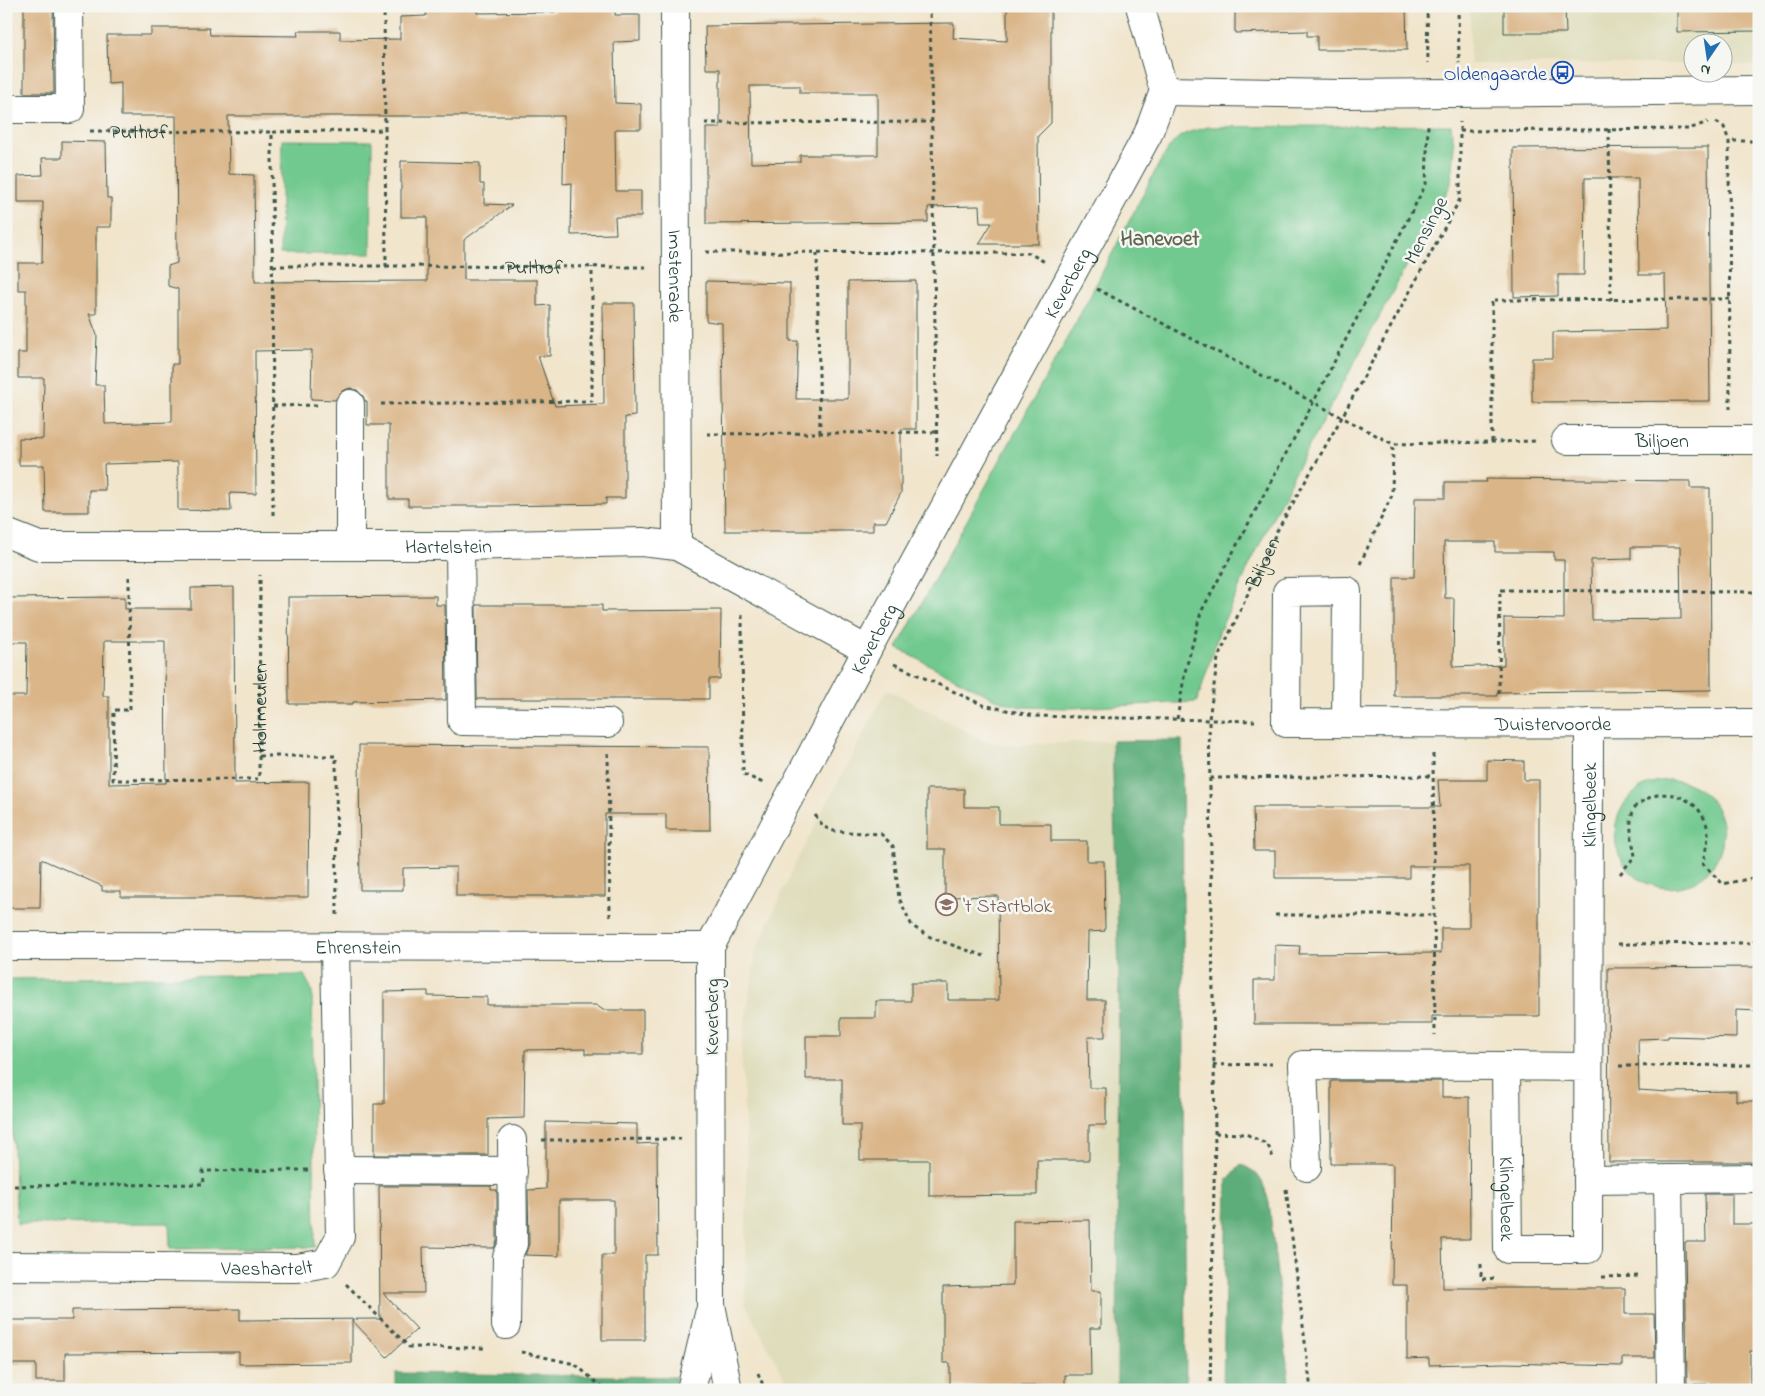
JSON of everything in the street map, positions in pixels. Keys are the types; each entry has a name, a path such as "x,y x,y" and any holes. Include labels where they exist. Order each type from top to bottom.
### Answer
{"street":[{"path":"6,109 70,109 69,6"},
{"name":"Imstenrade","path":"676,6 678,252 677,546"},
{"path":"1140,6 1164,91 1341,94 1759,90"},
{"name":"Keverberg","path":"728,1390 711,1305 710,946 867,650 1148,134 1164,91"},
{"path":"350,404 350,545"},
{"name":"Biljoen","path":"1566,440 1759,440"},
{"name":"Hartelstein","path":"6,533 39,546 460,546 642,542 677,546 867,650"},
{"path":"460,546 462,721 608,723"},
{"path":"1286,723 1287,592 1347,591 1346,723"},
{"name":"Duistervoorde","path":"1286,723 1589,724 1759,722"},
{"name":"Klingelbeek","path":"1506,1066 1508,1249 1588,1249 1589,724"},
{"name":"Ehrenstein","path":"6,946 710,946"},
{"name":"Vaeshartelt","path":"6,1266 297,1268 326,1263 340,1238 335,946"},
{"path":"1307,1166 1302,1065 1587,1067"},
{"path":"504,1341 507,1257 513,1244 512,1140"},
{"path":"338,1170 513,1171"},
{"path":"1588,1180 1759,1178"},
{"path":"1668,1179 1671,1390"},
{"name":"Keverberg","path":"692,1390 711,1305"}],"path":[{"path":"384,6 386,266"},
{"path":"930,6 937,463"},
{"path":"1177,719 1185,672 1201,612 1426,184 1427,6"},
{"name":"Mensinge","path":"1342,417 1460,200 1458,6"},
{"path":"1460,131 1689,128 1713,121 1724,127 1729,140 1730,440"},
{"path":"676,124 932,122"},
{"path":"1609,129 1611,300"},
{"name":"Puthof","path":"85,131 272,132 384,130"},
{"path":"272,132 273,545"},
{"path":"1729,140 1759,141"},
{"path":"678,252 1029,253 1393,444 1566,440"},
{"name":"Puthof","path":"273,266 650,267 678,252"},
{"path":"817,253 820,433"},
{"path":"273,406 592,401 592,267"},
{"path":"1492,442 1492,300 1730,299"},
{"name":"Biljoen","path":"1210,1390 1215,1133 1209,719 1218,658 1277,531 1342,417"},
{"path":"678,434 936,432"},
{"path":"1347,591 1392,495 1393,444"},
{"name":"Holtmeulen","path":"273,545 260,571 260,756 336,756 337,909 335,946"},
{"path":"129,546 130,710 114,710 113,780 259,779 260,756"},
{"path":"742,580 743,774 762,783"},
{"path":"1499,723 1500,590 1759,592"},
{"path":"867,650 984,705 1034,716 1209,719 1286,723"},
{"path":"608,723 611,945"},
{"path":"1432,724 1435,1066"},
{"path":"1210,778 1433,776"},
{"path":"1588,893 1620,875 1635,856 1630,822 1636,806 1652,795 1674,794 1692,802 1701,816 1708,833 1703,864 1723,884 1759,877"},
{"path":"824,827 834,831 881,834 892,846 899,898 912,926 932,938 984,956"},
{"path":"1275,915 1434,914"},
{"path":"1753,943 1759,934"},
{"path":"1588,944 1759,943"},
{"path":"1213,1065 1269,1064"},
{"path":"1587,1067 1759,1064"},
{"path":"1215,1133 1246,1134 1261,1141 1268,1145 1275,1162"},
{"path":"512,1140 711,1139"},
{"path":"6,1186 204,1184 203,1171 338,1170"},
{"path":"1286,1188 1311,1390"},
{"path":"326,1263 409,1347 504,1341 575,1364 605,1390"}],"shaded area":[{"path":"1470,6 1759,6 1759,65 1732,65 1732,32 1682,32 1682,64 1470,64"},
{"name":"'t Startblok","path":"887,689 987,742 1009,745 1112,741 1119,973 1117,1390 791,1390 745,1304 747,1161 741,1050 756,950 797,860"}],"green space":[{"path":"1451,125 1454,145 1451,184 1294,474 1219,632 1197,702 1070,708 1020,707 993,698 897,648 1083,309 1160,162 1170,146 1179,137 1209,127"},
{"path":"282,140 372,141 371,254 280,254"},
{"path":"1182,740 1186,1390 1117,1390 1119,973 1112,741"},
{"path":"1669,780 1690,784 1707,796 1719,813 1723,834 1719,855 1707,872 1690,884 1669,888 1648,884 1631,872 1619,855 1615,834 1619,813 1631,796 1648,784"},
{"path":"304,975 312,990 315,1247 170,1249 169,1223 17,1224 11,1111 6,1107 6,979"},
{"path":"1241,1165 1253,1171 1261,1180 1269,1203 1290,1390 1223,1390 1227,1180"},
{"path":"396,1373 676,1377 674,1390 396,1390"}],"building":[{"path":"24,6 53,6 54,93 24,93"},
{"path":"426,6 477,6 477,13 555,12 555,6 615,6 615,15 640,15 640,41 614,42 615,103 641,104 641,129 615,129 616,191 641,191 641,217 615,217 616,234 571,235 572,183 563,184 564,116 228,116 229,174 254,175 255,282 427,281 427,217 401,217 401,161 480,163 480,184 484,184 484,204 512,205 464,240 464,280 537,280 537,306 550,305 550,356 538,356 555,406 604,404 603,303 634,303 635,416 625,417 625,498 606,498 606,504 501,506 408,506 408,499 389,499 389,425 367,425 367,401 365,401 363,396 357,390 350,388 342,391 335,400 311,399 312,350 255,351 256,494 230,493 231,511 178,510 178,462 104,464 105,490 89,490 89,512 45,512 44,465 19,465 19,438 43,439 44,378 18,378 18,353 26,353 26,290 18,290 18,263 42,263 43,202 18,202 18,176 43,175 42,158 62,158 62,141 106,142 107,198 111,198 111,227 96,227 96,314 89,314 97,335 95,385 104,385 105,424 172,422 172,364 178,364 178,289 168,286 168,266 177,263 176,116 121,116 121,83 108,84 107,35 151,35 151,28 209,28 210,35 298,36 297,31 340,31 340,40 400,39 400,17 426,16"},
{"path":"1007,6 1051,6 1051,123 1038,136 1039,244 979,244 992,223 980,223 979,206 928,207 928,222 706,224 706,128 720,128 720,69 706,69 705,26 954,23 953,38 1007,41","holes":["750,86 800,86 800,93 878,93 878,155 800,155 800,162 751,163"]},
{"path":"1235,6 1406,6 1407,50 1317,50 1317,36 1307,36 1307,31 1235,33"},
{"path":"1504,6 1565,6 1566,33 1504,33"},
{"path":"1677,6 1759,6 1759,31 1677,32"},
{"path":"1708,147 1710,401 1532,402 1532,358 1553,358 1553,332 1666,330 1665,275 1639,275 1638,178 1585,178 1584,275 1558,275 1558,296 1514,297 1513,148"},
{"path":"706,281 790,283 790,341 798,341 796,399 848,399 848,282 916,281 916,429 901,429 901,493 886,522 873,522 873,531 725,531 722,323 706,321"},
{"path":"1486,479 1690,481 1690,488 1710,488 1711,690 1497,692 1497,696 1394,696 1394,577 1414,577 1415,498 1445,498 1445,482 1487,482","holes":["1444,542 1495,542 1495,552 1554,552 1554,560 1564,560 1564,619 1504,618 1504,665 1453,667 1454,598 1445,598","1631,547 1680,547 1681,619 1592,620 1591,560 1631,559"]},
{"path":"234,587 235,783 309,782 308,897 121,897 121,891 102,891 102,886 41,859 40,908 6,908 6,696 26,696 27,642 6,642 6,598 125,597 125,609 191,609 191,588","holes":["104,641 165,641 166,783 109,784 109,696 103,696"]},
{"path":"436,596 436,605 445,605 446,700 353,702 353,704 289,704 288,597"},
{"path":"476,605 602,605 602,611 721,610 720,679 709,679 709,699 477,699"},
{"path":"359,745 709,747 710,830 666,830 666,814 605,814 605,896 456,896 456,867 403,868 403,890 360,890"},
{"path":"1487,760 1524,761 1524,780 1539,780 1539,1016 1432,1016 1432,1024 1254,1024 1254,980 1275,980 1275,945 1300,946 1299,954 1441,953 1441,928 1469,928 1469,866 1409,866 1409,878 1275,878 1275,851 1254,851 1253,807 1440,807 1438,780 1487,780"},
{"path":"927,789 964,789 964,807 999,807 999,824 1051,824 1051,841 1087,841 1087,861 1104,861 1105,931 1088,932 1087,1000 1105,1000 1105,1037 1088,1037 1089,1088 1106,1088 1106,1125 1089,1125 1089,1160 1037,1160 1037,1195 929,1196 929,1160 860,1160 860,1125 842,1125 842,1079 806,1079 806,1036 841,1036 841,1018 876,1018 876,1001 911,1001 911,983 948,983 948,1000 999,1000 998,896 945,897 945,849 927,849"},
{"path":"1759,967 1759,1011 1736,1010 1736,1038 1668,1036 1668,1038 1638,1039 1639,1090 1668,1092 1736,1091 1736,1101 1759,1101 1759,1162 1609,1162 1608,968"},
{"path":"428,991 428,996 487,997 487,1005 596,1005 603,1010 643,1010 643,1054 585,1054 585,1049 525,1050 524,1118 488,1119 488,1155 374,1155 374,1104 384,1104 384,992"},
{"path":"1331,1081 1442,1081 1442,1097 1469,1097 1470,1239 1442,1239 1443,1288 1625,1288 1625,1314 1654,1314 1655,1358 1622,1358 1622,1366 1504,1363 1429,1365 1429,1358 1407,1359 1407,1285 1392,1285 1393,1164 1331,1164"},
{"path":"546,1122 637,1124 637,1144 657,1143 658,1255 645,1255 645,1340 602,1340 602,1255 614,1255 614,1200 559,1200 559,1256 525,1255 529,1244 528,1190 546,1189"},
{"path":"379,1186 491,1186 491,1190 497,1190 497,1241 494,1248 423,1247 424,1293 383,1293 417,1329 387,1357 352,1320 352,1363 239,1364 239,1352 65,1353 65,1381 36,1381 36,1364 6,1364 6,1320 72,1320 72,1310 240,1309 240,1320 380,1319"},
{"path":"1705,1194 1732,1194 1732,1224 1759,1224 1757,1351 1750,1351 1750,1390 1707,1390 1707,1384 1687,1384 1685,1242 1706,1242"},
{"path":"1090,1220 1091,1291 1101,1291 1101,1328 1090,1328 1091,1375 1065,1375 1065,1386 950,1386 950,1363 943,1363 943,1287 1013,1285 1013,1221"}],"place":[{"name":"Oldengaarde","path":"1563,73"},
{"name":"'t Startblok","path":"947,905"}],"district":[{"name":"Hanevoet","path":"1160,238"}]}
